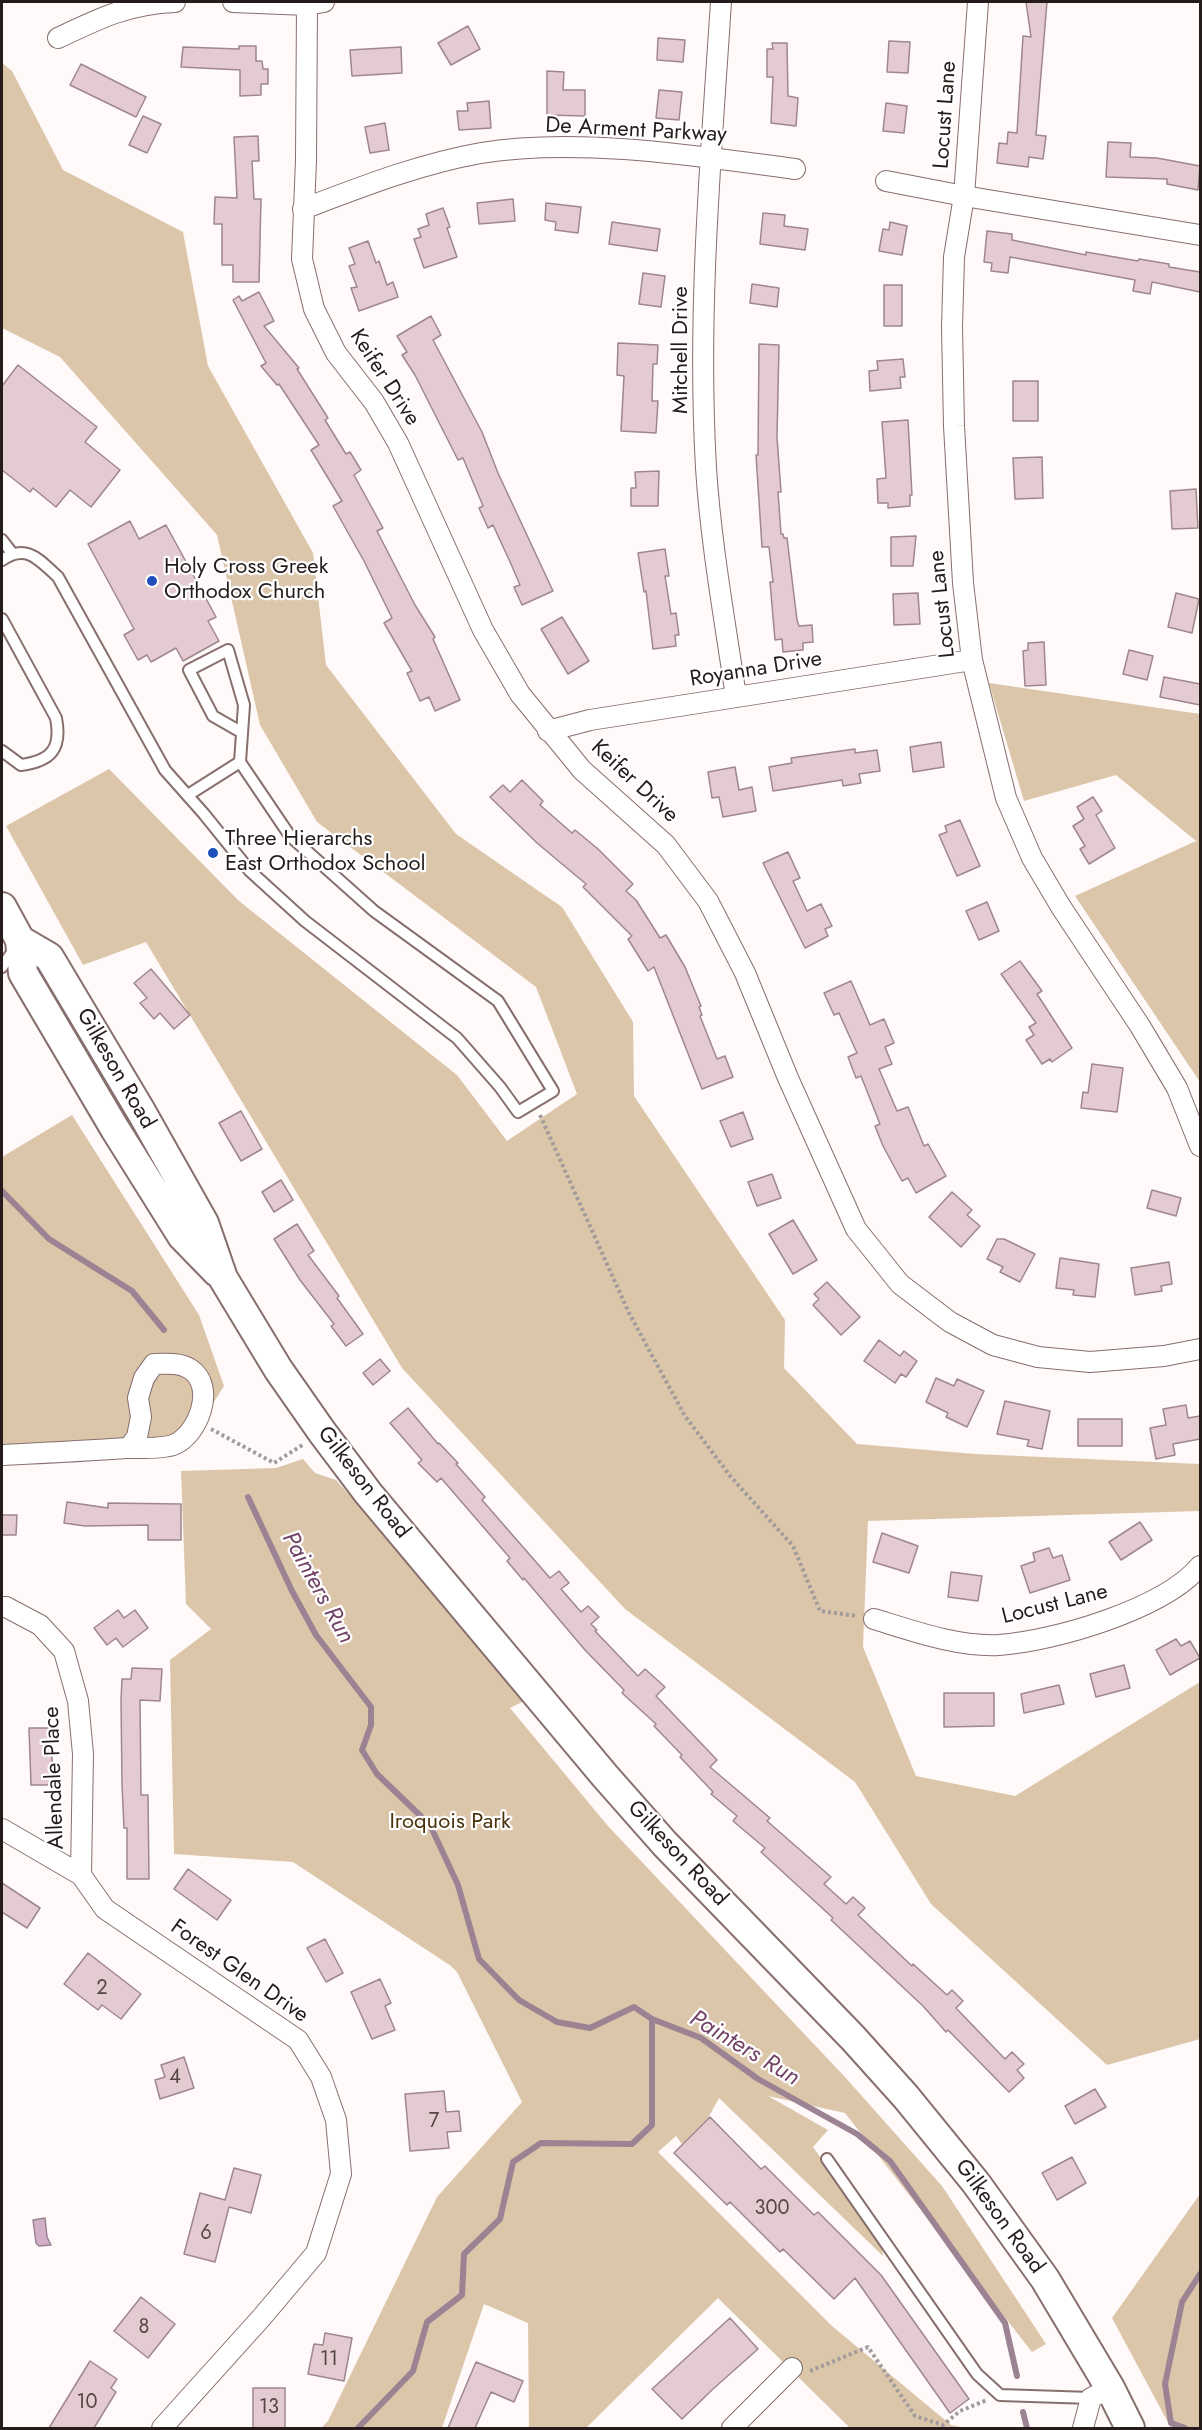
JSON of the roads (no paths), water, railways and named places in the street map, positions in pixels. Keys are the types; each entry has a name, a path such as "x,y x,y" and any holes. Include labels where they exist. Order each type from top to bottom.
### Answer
{"street":[{"path":"58,38 112,12 148,3 176,2"},
{"path":"233,2 315,3"},
{"name":"Mitchell Drive","path":"721,2 703,322 706,467 711,528 736,697"},
{"name":"Locust Lane","path":"978,2 963,196 954,257 952,327 954,426 963,583 972,660 1006,798 1032,858 1177,1088 1200,1146"},
{"name":"Keifer Drive","path":"315,3 302,259 314,309 336,353 374,402 398,443 483,630 520,694 582,770 666,844 708,901 745,973 788,1078 856,1229 900,1284 959,1327 993,1345 1038,1357 1090,1362 1164,1356 1200,1349"},
{"name":"De Arment Parkway","path":"303,208 411,169 482,153 594,148 711,158 795,169"},
{"path":"886,181 1200,235"},
{"name":"Royanna Drive","path":"548,731 590,720 972,660"},
{"path":"2,907 16,940"},
{"name":"Gilkeson Road","path":"16,940 49,957 204,1223 223,1278 278,1369 322,1432 368,1493 620,1793 665,1844 853,2038 913,2105 976,2183 1045,2279 1100,2393 1130,2428"},
{"path":"2,1455 129,1448 172,1445 185,1437 204,1406 199,1377 191,1369 178,1364 154,1364 144,1378 138,1398 141,1417 137,1437 129,1448"},
{"name":"Locust Lane","path":"874,1619 938,1639 998,1645 1050,1636 1105,1621 1161,1597 1193,1575 1200,1566"},
{"name":"Allendale Place","path":"2,1607 40,1625 64,1651 78,1701 83,1754 81,1875"},
{"path":"2,1830 81,1875"},
{"name":"Forest Glen Drive","path":"81,1875 105,1909 298,2040 321,2077 336,2120 341,2174 316,2253 162,2428"},
{"path":"732,2428 800,2370"},
{"path":"1083,2428 1100,2393"}],"lane":[{"path":"2,540 12,553"},
{"path":"2,560 12,553 26,553 38,558 58,577 165,770 250,871 305,921 457,1038 500,1087 518,1112 553,1091 498,1001 374,911 290,836 240,762 244,705 228,650 189,670 213,716 241,732"},
{"path":"2,619 56,718 59,733 55,747 49,756 38,762 21,765 9,759 2,751"},
{"path":"188,795 240,762"},
{"path":"2,967 16,940"},
{"path":"827,2158 978,2374 1000,2395 1100,2393"}],"waterway":[{"name":"Painters Run","path":"2,1191 49,1239 132,1291 164,1330"},
{"name":"Painters Run","path":"248,1497 292,1591 316,1635 371,1707 371,1725 362,1750 377,1774 430,1825 458,1885 479,1959 519,2000 557,2022 590,2028 634,2007 652,2019 701,2038 758,2079 857,2134 890,2161 1005,2323 1017,2376"},
{"path":"358,2428 413,2371 427,2322 462,2295 464,2254 500,2219 513,2162 541,2143 632,2144 652,2125 652,2019"},
{"path":"1185,2428 1171,2423 1165,2384 1182,2302 1200,2274"},
{"name":"Painters Run","path":"1023,2412 1027,2428"}],"place":[{"name":"Holy Cross Greek Orthodox Church","path":"152,581"},
{"name":"Three Hierarchs East Orthodox School","path":"213,853"}],"park label":[{"name":"Iroquois Park","path":"450,1823"}]}
